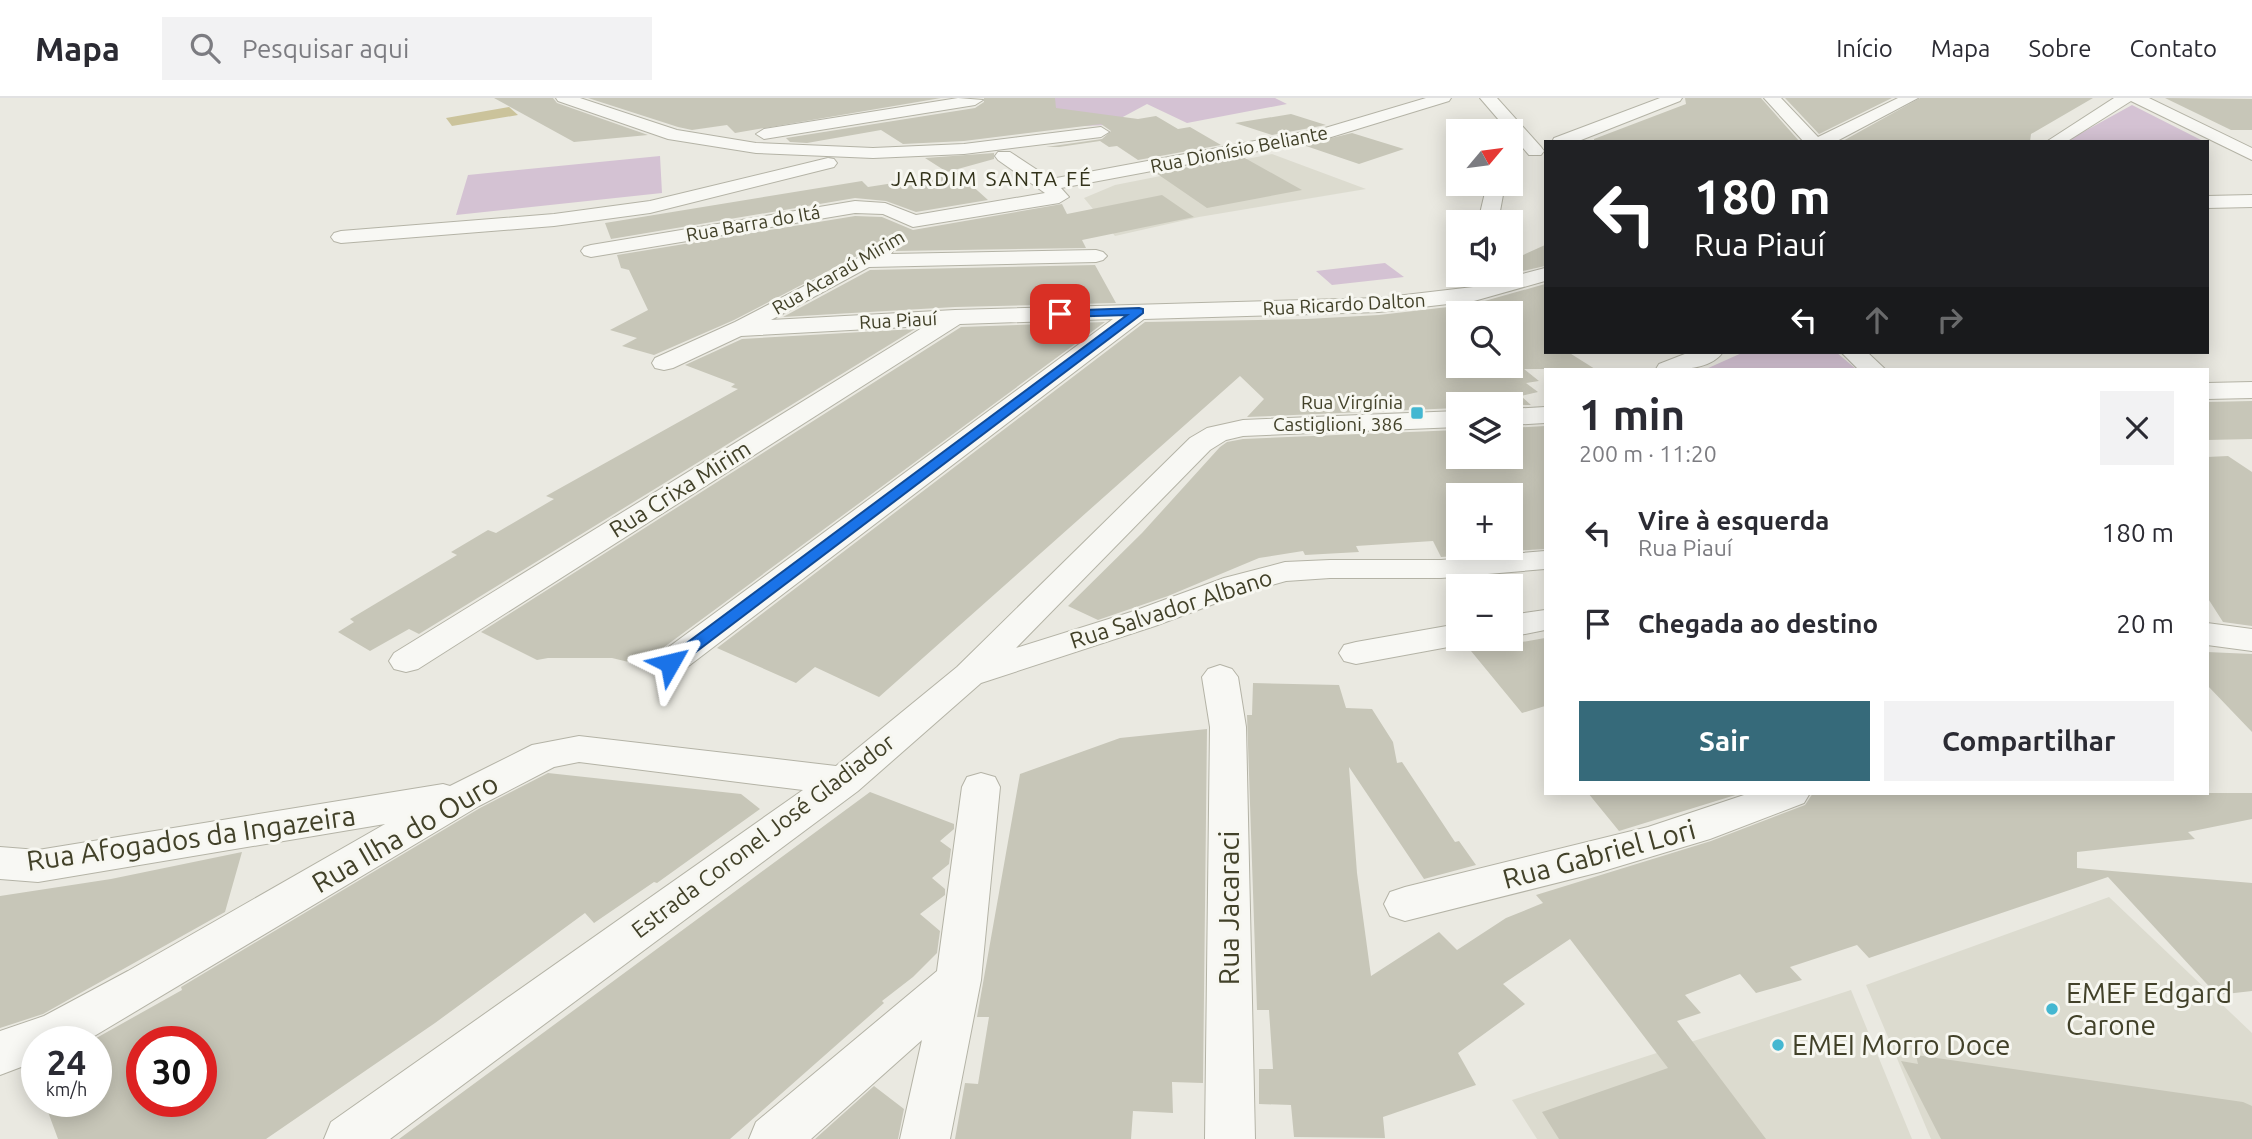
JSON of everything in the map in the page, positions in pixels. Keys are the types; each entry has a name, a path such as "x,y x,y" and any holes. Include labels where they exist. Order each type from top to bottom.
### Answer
{"street":[{"path":"569,100 608,98"},
{"name":"Rua Dionísio Beliante","path":"1054,191 1328,133 1443,98"},
{"path":"1488,98 1540,149 1523,157"},
{"path":"1565,140 1674,98"},
{"path":"1772,98 1812,140"},
{"path":"1825,140 1910,98"},
{"path":"2057,140 2125,98"},
{"path":"2137,98 2251,154"},
{"path":"569,100 643,126 709,142 756,148 873,153 993,152 1101,132"},
{"path":"709,142 975,100"},
{"path":"993,152 1054,191"},
{"path":"341,237 554,220 650,207 873,153"},
{"name":"Rua Acaraú Mirim","path":"737,329 903,239 911,231 913,221 1054,191"},
{"path":"2209,202 2252,201"},
{"name":"Rua Barra do Itá","path":"591,251 855,207 887,209 913,221"},
{"path":"864,261 1096,256"},
{"name":"Rua Ricardo Dalton","path":"1523,277 1544,274"},
{"name":"Rua Ricardo Dalton","path":"1139,311 1379,305 1462,287"},
{"path":"670,663 1139,311"},
{"name":"Rua Piauí","path":"664,363 737,329 955,317 1139,311"},
{"name":"Rua Crixa Mirim","path":"406,661 955,317"},
{"path":"1671,368 1707,354"},
{"path":"1855,354 1872,368"},
{"path":"2209,391 2252,390"},
{"path":"1523,416 1544,415"},
{"name":"Estrada Coronel José Gladiador","path":"349,1139 844,781 969,675 1200,444 1217,434 1243,428 1446,420"},
{"name":"Rua Salvador Albano","path":"969,675 1143,619 1235,585 1285,572 1330,569 1441,569 1544,560"},
{"path":"1523,624 1544,620"},
{"path":"2209,634 2252,640"},
{"path":"1356,653 1446,637"},
{"name":"Rua Jacaraci","path":"1220,677 1228,727 1230,1139"},
{"name":"Rua Ilha do Ouro","path":"0,1053 59,1032 465,796 545,755 579,749 844,781"},
{"path":"925,1139 958,980 981,787"},
{"name":"Rua Gabriel Lori","path":"1405,904 1611,854 1706,825 1785,795"},
{"name":"Rua Afogados da Ingazeira","path":"0,863 38,866 465,796"},
{"path":"774,1139 958,980"}],"shaded area":[{"path":"1040,98 1275,98 1287,104 1187,123 1147,104 1108,125 1052,127"},
{"path":"2132,105 2201,140 2069,140"},
{"path":"509,107 518,115 452,126 446,118"},
{"path":"1272,154 1366,189 1199,217 1115,236 1084,198 1115,185"},
{"path":"660,156 662,193 456,215 468,175"},
{"path":"1385,263 1404,277 1332,285 1316,271"},
{"path":"1740,354 1838,354 1855,368 1708,368"},
{"name":"EMEF Edgard Carone","path":"2109,897 2252,1033 2252,1139 1931,1139 1866,985"},
{"name":"EMEI Morro Doce","path":"1851,990 1912,1139 1537,1139 1512,1100"}],"building":[{"path":"494,98 553,98 557,103 648,135 574,142"},
{"path":"588,98 941,98 735,133 727,125 692,130 678,127"},
{"path":"984,98 1055,98 1056,108 1138,119 1156,116 1178,129 1190,127 1221,145 1138,160 1117,146 1109,147 1100,141 1046,147 1102,139 1111,131 1101,124 964,141 903,144 881,130 807,143 790,142 786,138 975,108 984,102"},
{"path":"1685,98 1761,98 1798,140 1594,140 1686,104"},
{"path":"1785,98 1892,98 1819,134"},
{"path":"1920,98 2093,98 2031,134 2030,140 1845,140"},
{"path":"2165,98 2252,99 2252,130 2231,130"},
{"path":"1291,114 1326,125 1272,135 1235,123"},
{"path":"1352,133 1404,149 1359,164 1303,145"},
{"path":"994,153 994,159 947,172 925,158"},
{"path":"1243,157 1302,190 1207,208 1156,173"},
{"path":"958,173 988,200 916,212 886,201 855,198 611,239 605,223 862,181 868,187"},
{"path":"1162,195 1194,217 1082,240 1086,248 896,251 891,244 882,243 734,320 654,355 622,346 637,338 610,330 648,310 629,270 621,268 617,255 855,216 882,217 913,230 1062,204 1067,214"},
{"path":"1544,245 1544,266 1523,271 1523,255"},
{"path":"1095,265 1116,303 955,307 783,317 870,270"},
{"path":"1544,284 1544,354 1571,354 1593,368 1524,369 1539,381 1526,383 1538,392 1523,396 1523,392 1446,392 1446,409 1247,417 1264,399 1240,376 879,697 815,667 796,683 717,648 1145,322 1307,319 1446,307 1446,378 1523,378 1523,301 1485,301"},
{"path":"1105,322 656,653 645,666 612,658 537,660 481,632 961,327"},
{"path":"915,329 419,634 409,629 370,651 338,632 354,622 350,619 457,555 451,552 488,530 496,533 554,499 546,496 738,389 731,387 735,384 685,365 742,339"},
{"path":"2252,401 2252,439 2209,440 2209,402"},
{"path":"1544,426 1544,549 1523,550 1523,483 1446,483 1446,557 1441,557 1433,541 1356,546 1359,552 1305,555 1303,551 1259,558 1168,596 1098,620 1068,606 1142,533 1220,447 1227,442 1243,439 1446,431 1446,469 1523,469 1523,427"},
{"path":"2228,456 2252,472 2252,626 2223,622 2209,600 2209,457"},
{"path":"1544,638 1544,706 1522,713 1471,651 1523,651 1523,642"},
{"path":"2209,652 2252,654 2252,732 2209,687"},
{"path":"1253,683 1339,685 1346,708 1372,709 1393,742 1397,763 1402,762 1455,842 1459,841 1476,865 1424,879 1349,767 1357,873 1371,976 1439,932 1457,950 1506,918 1543,903 1536,895 1711,841 1805,805 1812,795 2252,793 2252,819 2188,832 2195,839 2077,852 2077,868 2252,883 2252,991 2217,995 2108,877 1869,958 1857,945 1790,967 1802,980 1756,993 1740,974 1685,995 1701,1013 1677,1021 1766,1139 1559,1139 1542,1112 1668,1068 1570,939 1503,984 1525,1004 1458,1053 1476,1085 1383,1117 1385,1138 1294,1137 1291,1105 1259,1104 1259,1069 1273,1069 1269,1010 1257,1010 1247,715 1252,715"},
{"path":"1207,729 1203,1083 1172,1082 1173,1113 1133,1111 1131,1139 955,1139 965,1083 978,1084 989,1017 977,1017 1020,774 1120,738"},
{"path":"548,773 741,794 760,809 657,883 654,882 594,923 585,913 435,1023 266,1139 58,1139 50,1117 112,1117 112,1029 182,990 181,987 480,808"},
{"path":"870,792 954,824 954,829 940,841 951,849 949,864 932,878 945,889 945,895 920,914 940,931 937,953 730,1139 399,1139"},
{"path":"1590,795 1736,795 1619,831"},
{"path":"242,852 225,912 43,1014 0,1028 0,896 111,879"},
{"path":"1916,1055 2243,1102 2252,1106 2252,1139 1941,1139 1901,1061 1918,1064"},
{"path":"874,1086 904,1109 898,1139 815,1139"}],"place":[{"name":"Rua Virgínia Castiglioni, 386","path":"1417,413"},
{"name":"EMEF Edgard Carone","path":"2052,1009"},
{"name":"EMEI Morro Doce","path":"1778,1045"}],"district":[{"name":"JARDIM SANTA FÉ","path":"992,179"}],"route":[{"path":"670,663 1139,311 1060,314"}]}
